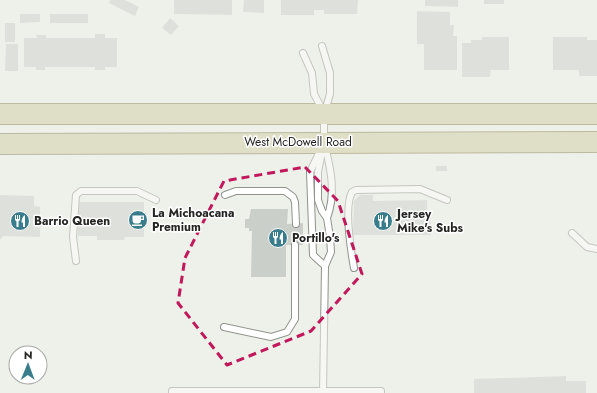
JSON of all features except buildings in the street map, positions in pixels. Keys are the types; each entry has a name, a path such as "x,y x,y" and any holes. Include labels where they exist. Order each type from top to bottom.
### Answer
{"main road":[{"path":"0,114 597,114"},
{"name":"West McDowell Road","path":"0,144 597,142"}],"lane":[{"path":"322,46 330,73 330,94 324,114 324,142 318,172 318,200 327,218 331,252 324,266 323,392"},
{"path":"303,53 312,73 314,94 324,114"},
{"path":"324,142 331,172 332,206 327,218"},
{"path":"324,142 310,172 313,255 324,266"},
{"path":"354,268 349,242 349,200 352,192 356,190 420,189 446,200"},
{"path":"76,262 73,237 76,195 81,192 137,191 156,200"},
{"path":"225,195 236,191 285,191 293,197 295,202 296,224"},
{"path":"572,234 587,247 597,248"},
{"path":"224,327 271,336 287,332 295,319 295,246"},
{"path":"172,393 172,391 381,391 381,393"}],"highlighted area":[{"path":"305,167 338,201 362,274 311,331 227,365 178,303 185,258 224,181"}],"place":[{"name":"La Michoacana Premium","path":"138,220"},
{"name":"Barrio Queen","path":"20,221"},
{"name":"Jersey Mike's Subs","path":"383,221"},
{"name":"Portillo's","path":"278,238"}]}
